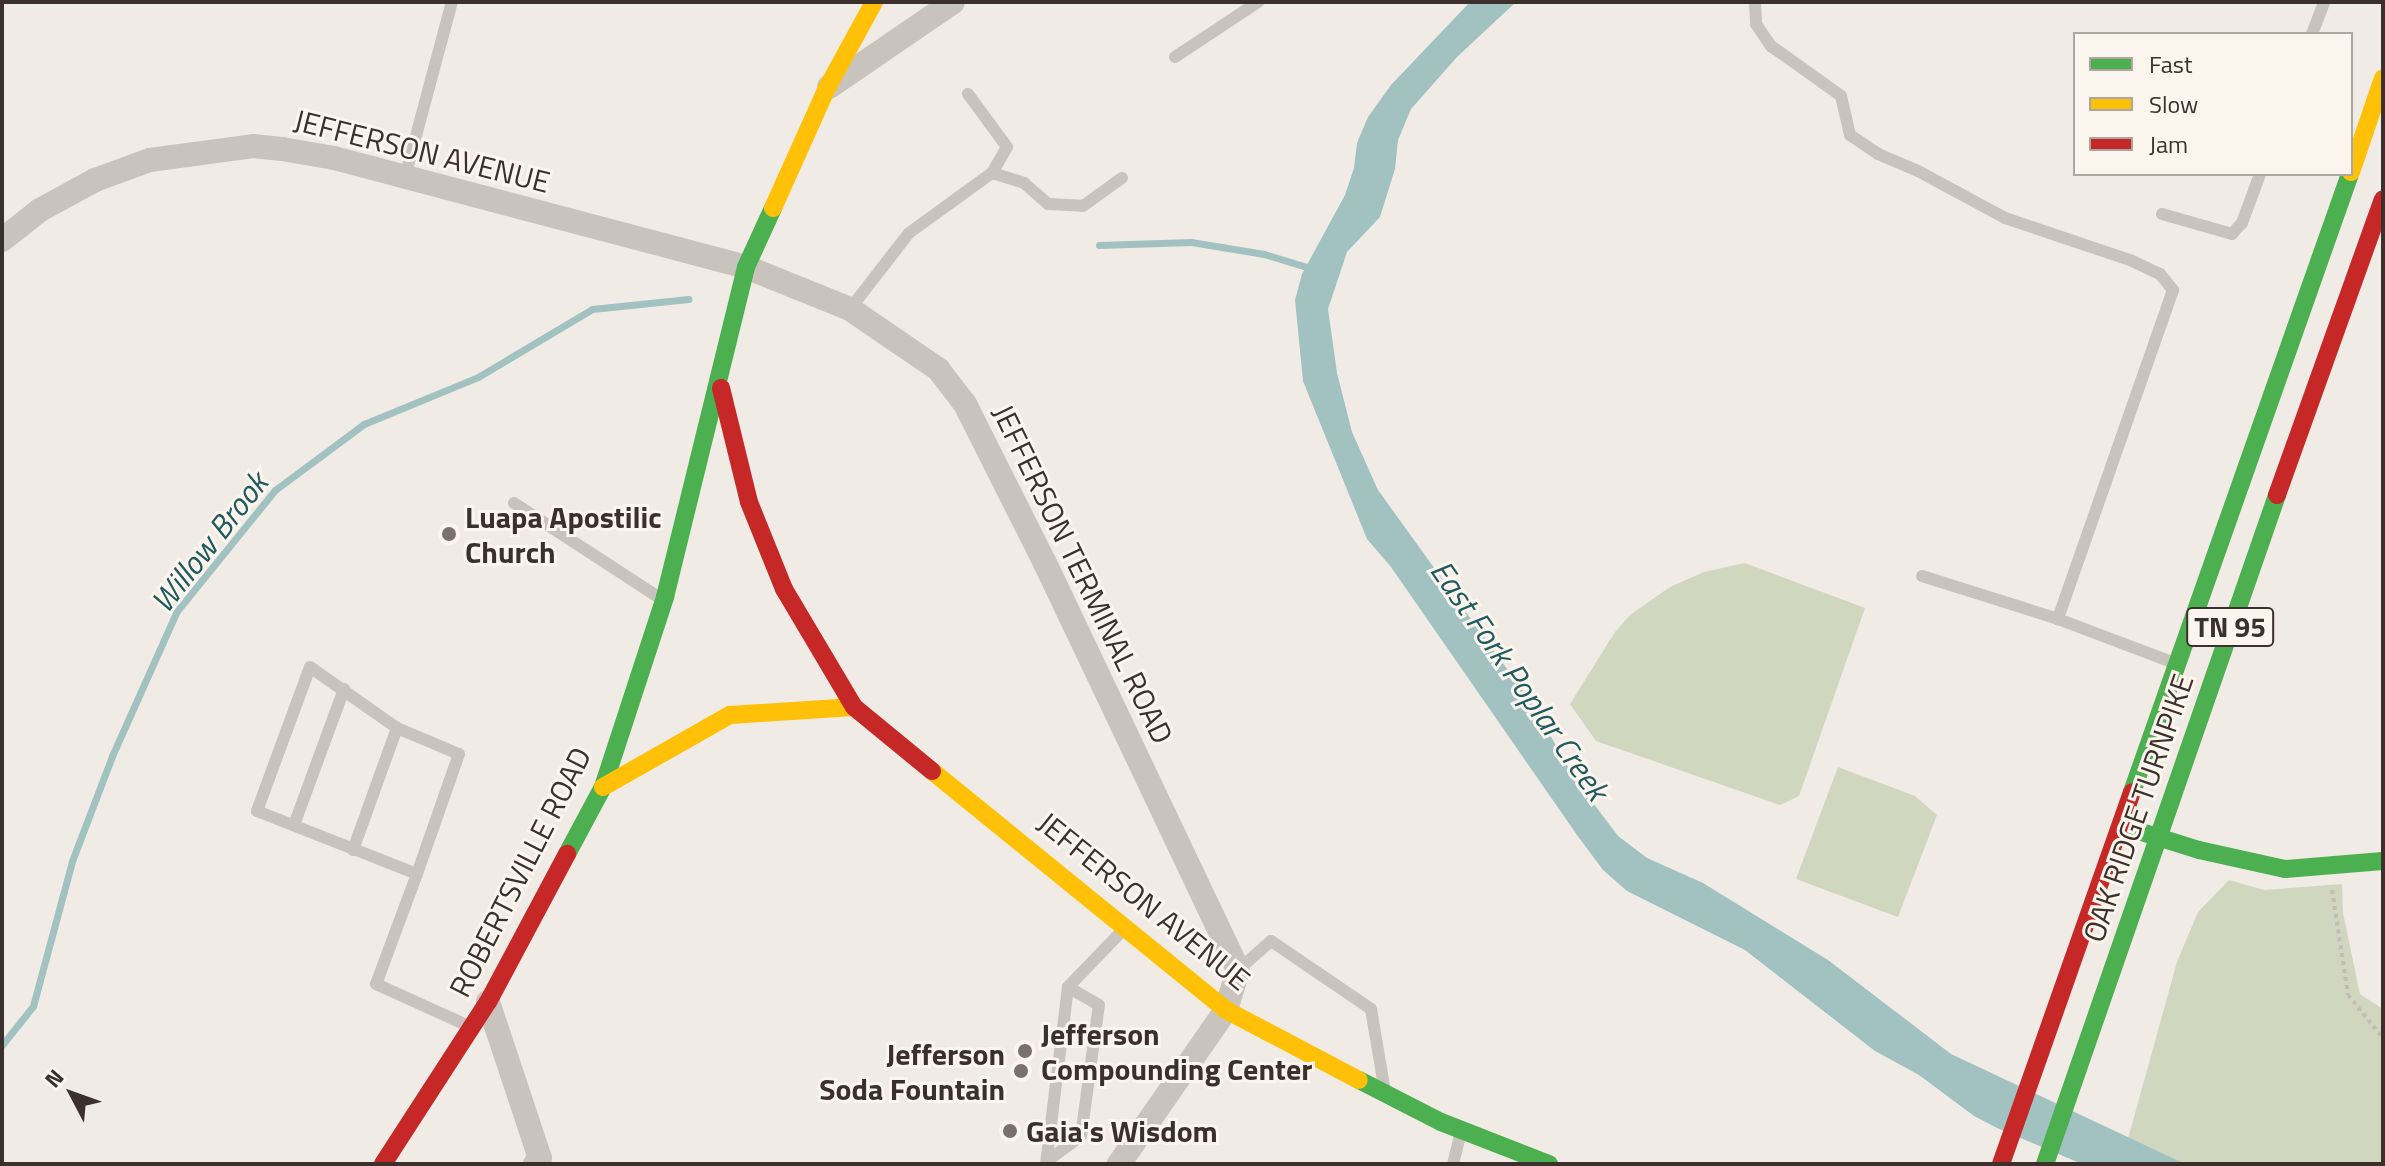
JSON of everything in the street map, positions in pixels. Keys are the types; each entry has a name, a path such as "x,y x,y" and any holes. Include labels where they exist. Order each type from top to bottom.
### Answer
{"main road":[{"name":"ROBERTSVILLE ROAD","path":"383,1164 488,1002 603,787 663,601 746,267 827,88 874,2"},
{"path":"2353,167 2383,78"},
{"path":"2001,1164 2120,826 2194,670 2350,176"},
{"name":"OAK RIDGE TURNPIKE","path":"2045,1164 2159,837 2194,670 2383,199"},
{"name":"JEFFERSON AVENUE","path":"720,381 749,502 784,589 854,707 1226,1010 1461,1131 1549,1164"},
{"path":"603,787 730,715 854,707"},
{"path":"2120,826 2285,869 2383,861"}],"street":[{"path":"827,88 953,2"},
{"name":"JEFFERSON AVENUE","path":"2,240 40,210 95,180 172,155 253,146 282,149 405,177 746,267"},
{"name":"JEFFERSON TERMINAL ROAD","path":"746,267 850,309 938,369 965,404 1045,563 1238,970"},
{"path":"1119,1164 1226,1010 1238,970"},
{"path":"488,1002 539,1162"}],"lane":[{"path":"405,177 452,2"},
{"path":"1175,57 1258,2"},
{"path":"1755,2 1756,24 1771,46 1841,96 1850,135 1859,142 2005,218 2130,260 2160,274 2173,290 2058,619"},
{"path":"2313,32 2324,2"},
{"path":"850,309 909,233 992,173 1007,147 968,94"},
{"path":"992,173 1024,183 1048,204 1083,206 1122,178"},
{"path":"2162,214 2232,234 2242,223 2259,176"},
{"path":"514,503 663,601"},
{"path":"1922,576 2058,619 2194,670"},
{"path":"417,874 257,811 310,667 397,728 459,754 417,874 376,984 471,1027"},
{"path":"294,825 344,689"},
{"path":"353,850 397,728"},
{"path":"1046,1162 1068,987 1125,928"},
{"path":"1238,970 1271,941 1371,1009 1385,1093"},
{"path":"1046,1162 1081,1136 1099,1005 1068,987"},
{"path":"1453,1164 1461,1131"}],"path":[{"path":"2329,866 2348,995 2383,1038"}],"green space":[{"path":"1745,563 1865,608 1799,796 1780,805 1596,741 1570,704 1615,632 1630,615 1670,587 1704,572"},
{"path":"1838,767 1915,796 1937,815 1898,917 1796,879"},
{"path":"2229,880 2264,890 2342,884 2343,913 2360,994 2383,1009 2383,1164 2121,1164 2177,962 2198,912"}],"water":[{"name":"East Fork Poplar Creek","path":"1470,2 1516,2 1457,57 1411,109 1398,140 1395,169 1380,217 1347,252 1328,309 1337,373 1352,432 1378,490 1533,705 1575,779 1618,836 1647,858 1703,883 1828,960 1951,1054 2185,1164 2082,1164 1997,1128 1974,1116 1919,1075 1875,1051 1745,950 1627,891 1603,870 1577,835 1391,567 1367,539 1303,381 1295,300 1302,274 1345,195 1354,168 1357,143 1368,117 1391,85"}],"waterway":[{"name":"Willow Brook","path":"1099,245 1191,242 1264,254 1313,269"},
{"name":"Willow Brook","path":"2,1045 33,1006 72,861 112,756 177,611 275,490 364,424 478,377 592,309 688,299"}],"traffic: fast":[{"path":"2132,792 2349,176"},
{"path":"567,854 603,787 665,597 746,267 773,208"},
{"path":"2045,1164 2277,495"},
{"path":"2135,830 2199,850 2285,869 2383,861"},
{"path":"1359,1080 1441,1122 1549,1164"}],"traffic: slow":[{"path":"773,208 827,88 874,2"},
{"path":"2353,166 2383,78"},
{"path":"603,787 730,715 854,707"},
{"path":"932,771 1226,1010 1359,1080"}],"traffic: jam":[{"path":"2277,495 2383,199"},
{"path":"721,388 749,502 784,589 854,707 932,771"},
{"path":"2001,1164 2132,792"},
{"path":"383,1164 488,1002 567,854"}],"place":[{"name":"Luapa Apostilic Church","path":"449,534"},
{"name":"Jefferson Compounding Center","path":"1025,1051"},
{"name":"Jefferson Soda Fountain","path":"1021,1071"},
{"name":"Gaia's Wisdom","path":"1010,1131"}]}
